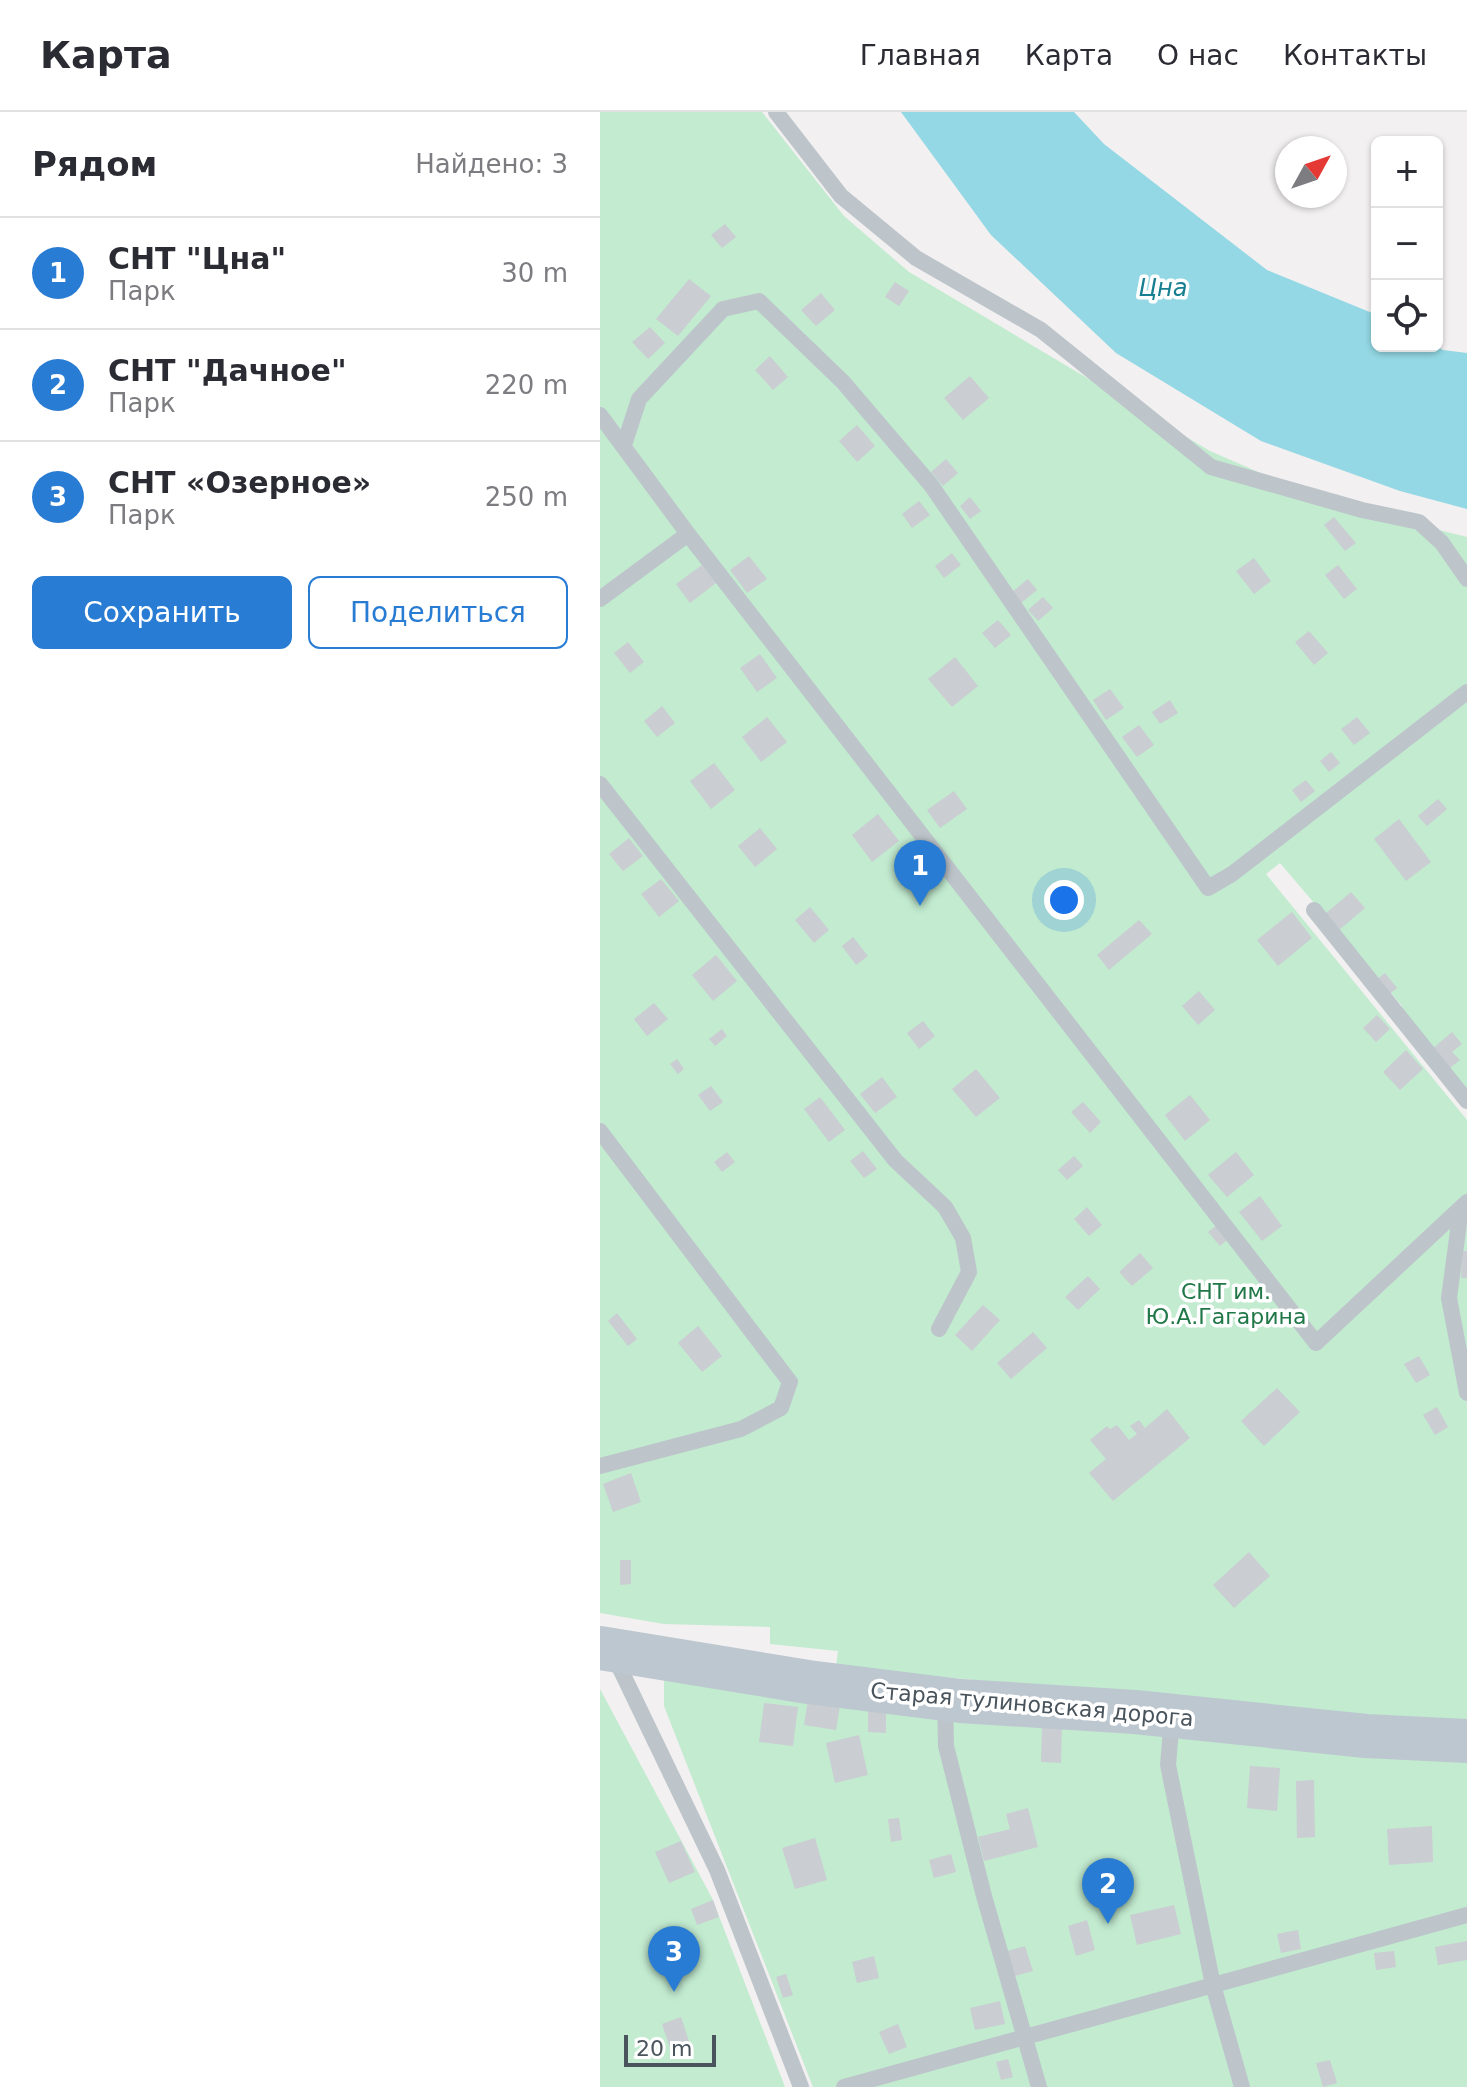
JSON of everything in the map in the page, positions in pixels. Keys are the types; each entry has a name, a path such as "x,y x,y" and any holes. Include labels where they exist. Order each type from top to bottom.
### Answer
{"street":[{"name":"Старая тулиновская дорога","path":"606,1648 808,1682 945,1699 1172,1716 1366,1736 1467,1741"}],"lane":[{"path":"776,112 841,196 916,258 1041,330 1211,467 1362,510 1419,522 1442,543 1467,579"},
{"path":"624,445 639,399 670,365 723,309 759,301 843,382 931,485 1208,888 1232,874 1467,692"},
{"path":"600,415 688,534 1316,1343 1464,1205"},
{"path":"600,599 688,534"},
{"path":"600,784 895,1160 945,1207 963,1238 969,1272 939,1329"},
{"path":"1314,910 1467,1101"},
{"path":"600,1131 790,1382 781,1408 741,1429 600,1466"},
{"path":"1464,1205 1449,1298 1467,1393"},
{"path":"606,1648 717,1870 801,2087"},
{"path":"945,1699 946,1746 984,1896 1039,2087"},
{"path":"1172,1716 1168,1765 1213,1985 1242,2087"},
{"path":"844,2087 1467,1915"}],"green space":[{"name":"СНТ им. Ю.А.Гагарина","path":"600,112 762,112 844,216 909,272 1210,451 1327,502 1467,537 1467,1095 1402,1013 1402,1006 1280,863 1266,874 1467,1120 1467,1722 1417,1721 836,1667 838,1651 770,1644 770,1627 664,1624 600,1613"},
{"path":"664,1673 1467,1762 1467,2087 813,2087 664,1706"},
{"path":"600,1689 712,1898 785,2087 600,2087"}],"water":[{"name":"Цна","path":"901,112 1074,112 1104,144 1267,270 1371,313 1371,352 1443,350 1467,353 1467,509 1400,491 1261,441 1116,353 991,235"}],"building":[{"path":"725,224 736,237 722,248 711,235"},
{"path":"689,279 711,296 678,336 656,319"},
{"path":"895,282 909,291 899,306 885,297"},
{"path":"821,293 835,310 816,326 801,310"},
{"path":"650,327 665,343 648,359 632,342"},
{"path":"770,356 788,377 773,390 755,370"},
{"path":"970,376 989,398 963,420 944,398"},
{"path":"857,425 875,446 857,462 839,441"},
{"path":"946,459 958,473 943,486 931,472"},
{"path":"970,497 981,511 970,519 960,506"},
{"path":"919,501 930,515 912,528 902,514"},
{"path":"1334,517 1356,543 1345,551 1324,525"},
{"path":"952,553 961,565 944,578 935,566"},
{"path":"749,556 767,579 747,593 730,570"},
{"path":"1254,558 1271,581 1254,594 1236,571"},
{"path":"702,565 716,583 690,603 676,584"},
{"path":"1338,565 1357,589 1344,599 1325,575"},
{"path":"1028,579 1037,590 1021,603 1012,592"},
{"path":"1043,597 1053,608 1038,621 1028,610"},
{"path":"998,620 1011,635 995,648 982,633"},
{"path":"1309,631 1328,653 1314,665 1295,642"},
{"path":"628,642 644,662 630,673 614,653"},
{"path":"760,654 777,678 757,692 740,668"},
{"path":"955,657 978,686 952,707 928,679"},
{"path":"1110,689 1124,708 1106,720 1093,700"},
{"path":"1170,700 1178,713 1160,724 1152,712"},
{"path":"662,706 675,723 657,737 644,721"},
{"path":"767,717 787,742 761,762 742,737"},
{"path":"1357,717 1370,733 1354,745 1341,729"},
{"path":"1139,725 1154,745 1137,757 1122,737"},
{"path":"1331,752 1340,763 1329,772 1320,761"},
{"path":"714,763 735,790 711,809 690,781"},
{"path":"1306,780 1315,791 1301,802 1292,790"},
{"path":"954,791 967,809 940,828 927,810"},
{"path":"1438,799 1447,809 1427,826 1418,816"},
{"path":"878,814 899,841 872,862 852,835"},
{"path":"1399,819 1431,862 1406,881 1374,839"},
{"path":"760,828 777,849 755,867 738,846"},
{"path":"629,838 643,856 623,871 609,854"},
{"path":"661,879 679,901 659,917 641,894"},
{"path":"1351,892 1365,908 1339,930 1326,913"},
{"path":"810,907 829,930 814,943 795,920"},
{"path":"1292,912 1312,938 1278,966 1257,940"},
{"path":"1139,920 1152,934 1109,970 1097,955"},
{"path":"853,937 868,956 856,965 842,946"},
{"path":"716,955 737,981 713,1001 692,975"},
{"path":"1385,973 1397,988 1388,995 1376,980"},
{"path":"1199,991 1215,1010 1198,1025 1182,1006"},
{"path":"654,1003 668,1019 647,1036 634,1019"},
{"path":"1377,1015 1390,1029 1376,1042 1363,1028"},
{"path":"923,1021 935,1036 919,1049 907,1033"},
{"path":"722,1029 727,1036 715,1046 709,1039"},
{"path":"1452,1032 1462,1044 1452,1052 1460,1060 1446,1071 1430,1051"},
{"path":"1406,1050 1423,1069 1400,1090 1383,1072"},
{"path":"677,1059 684,1069 678,1074 670,1064"},
{"path":"976,1069 1000,1098 976,1117 952,1089"},
{"path":"882,1077 897,1097 875,1113 860,1094"},
{"path":"711,1086 723,1102 710,1111 698,1095"},
{"path":"1190,1095 1210,1120 1185,1141 1165,1115"},
{"path":"820,1097 845,1130 829,1142 804,1109"},
{"path":"1083,1102 1101,1122 1090,1133 1071,1112"},
{"path":"863,1151 877,1169 864,1178 850,1161"},
{"path":"727,1152 735,1162 722,1172 714,1162"},
{"path":"1236,1152 1254,1175 1227,1197 1208,1175"},
{"path":"1074,1156 1083,1166 1067,1180 1058,1170"},
{"path":"1260,1196 1282,1226 1262,1241 1239,1212"},
{"path":"1087,1207 1102,1225 1089,1236 1074,1219"},
{"path":"1222,1221 1233,1235 1220,1246 1208,1232"},
{"path":"1462,1251 1467,1251 1467,1278 1461,1278"},
{"path":"1140,1253 1153,1268 1132,1286 1119,1272"},
{"path":"1088,1276 1100,1289 1078,1310 1065,1297"},
{"path":"983,1305 1000,1320 972,1351 955,1335"},
{"path":"617,1313 637,1339 628,1346 608,1321"},
{"path":"698,1326 722,1356 702,1372 678,1343"},
{"path":"1033,1332 1047,1348 1011,1379 997,1363"},
{"path":"1419,1356 1430,1375 1416,1383 1404,1364"},
{"path":"1277,1388 1300,1412 1264,1446 1241,1421"},
{"path":"1437,1407 1448,1427 1435,1435 1423,1415"},
{"path":"1167,1409 1190,1438 1113,1501 1089,1473 1106,1459 1090,1440 1107,1426 1110,1429 1117,1425 1129,1440 1137,1434 1130,1426 1139,1420 1145,1428"},
{"path":"631,1473 641,1502 613,1512 603,1484"},
{"path":"1249,1552 1270,1576 1234,1608 1213,1585"},
{"path":"620,1560 631,1560 631,1584 620,1585"},
{"path":"808,1700 840,1706 836,1730 804,1725"},
{"path":"764,1703 798,1707 793,1746 759,1742"},
{"path":"868,1709 886,1709 886,1733 868,1732"},
{"path":"1042,1722 1062,1723 1061,1763 1041,1762"},
{"path":"859,1735 868,1775 835,1783 826,1743"},
{"path":"1250,1766 1280,1768 1277,1811 1247,1808"},
{"path":"1314,1780 1315,1837 1297,1838 1296,1781"},
{"path":"1028,1808 1038,1847 984,1861 978,1837 1010,1829 1006,1814"},
{"path":"899,1818 902,1840 891,1842 888,1819"},
{"path":"1432,1826 1433,1862 1389,1865 1387,1829"},
{"path":"815,1838 827,1880 795,1889 782,1848"},
{"path":"681,1841 695,1872 669,1883 655,1852"},
{"path":"951,1854 956,1872 934,1878 929,1860"},
{"path":"713,1900 719,1917 697,1925 691,1909"},
{"path":"1174,1905 1181,1934 1137,1945 1130,1915"},
{"path":"1087,1920 1095,1950 1076,1956 1068,1926"},
{"path":"1298,1930 1301,1949 1281,1953 1277,1934"},
{"path":"1467,1941 1467,1960 1438,1965 1435,1947"},
{"path":"1025,1946 1033,1971 1015,1976 1007,1951"},
{"path":"1394,1951 1396,1967 1376,1970 1374,1953"},
{"path":"874,1956 879,1978 857,1983 852,1962"},
{"path":"786,1974 793,1995 783,1998 776,1977"},
{"path":"1000,2001 1005,2024 975,2030 970,2008"},
{"path":"681,2017 690,2044 671,2050 662,2024"},
{"path":"898,2024 907,2047 889,2054 879,2032"},
{"path":"1008,2059 1013,2077 1001,2080 996,2062"},
{"path":"1330,2060 1337,2083 1323,2087 1316,2063"}],"place":[{"name":"СНТ \"Цна\"","path":"920,906"},
{"name":"СНТ \"Дачное\"","path":"1108,1924"},
{"name":"СНТ «Озерное»","path":"674,1992"}]}
